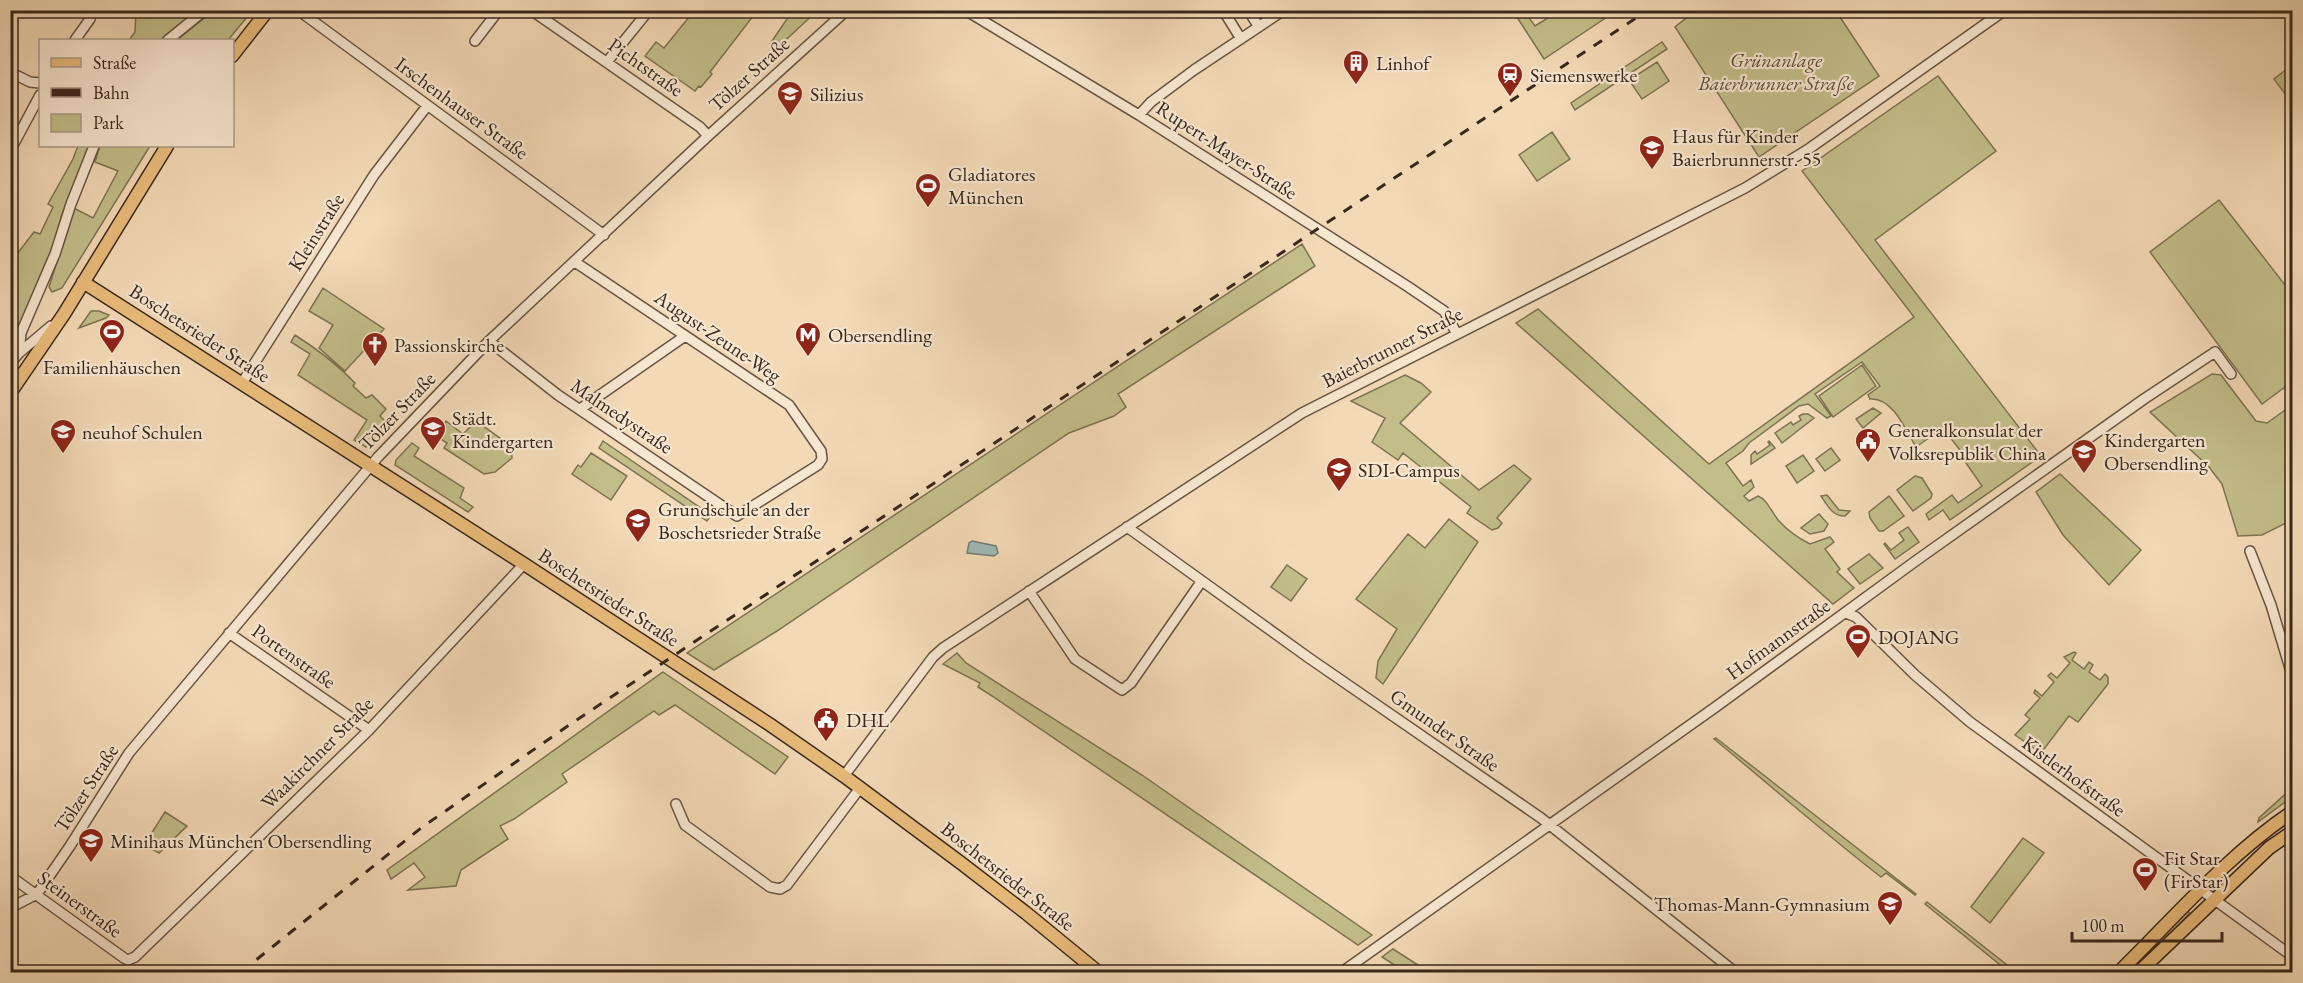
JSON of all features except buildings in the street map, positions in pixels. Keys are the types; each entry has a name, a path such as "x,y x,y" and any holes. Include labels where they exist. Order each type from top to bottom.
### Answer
{"main road":[{"path":"234,53 268,10"},
{"path":"10,393 64,314 166,147"},
{"name":"Boschetsrieder Straße","path":"83,282 524,564 769,724 844,776 1099,971"},
{"path":"2119,972 2258,837 2292,812"},
{"path":"2139,972 2269,848 2292,832"}],"street":[{"path":"169,39 205,10"},
{"name":"Irschenhauser Straße","path":"298,10 604,235"},
{"path":"476,41 498,10"},
{"name":"Pichtstraße","path":"531,10 608,62 708,135"},
{"path":"608,62 649,10"},
{"name":"Tölzer Straße","path":"37,894 129,753 370,466 489,341 708,135 847,10"},
{"name":"Rupert-Mayer-Straße","path":"965,10 1139,115 1429,301 1444,311 1457,334"},
{"path":"1223,10 1241,39"},
{"path":"1248,10 1259,27"},
{"path":"1139,115 1151,102 1284,10"},
{"name":"Baierbrunner Straße","path":"844,776 933,657 1029,591 1302,413 1745,188 1810,148 2005,10"},
{"path":"76,39 90,18 90,11"},
{"path":"10,72 39,83"},
{"path":"10,151 39,97"},
{"name":"Kleinstraße","path":"242,383 374,174 428,106"},
{"path":"19,353 21,333 55,254 71,204 94,147"},
{"name":"August-Zeune-Weg","path":"575,262 789,405 821,452 822,459 818,465 738,516"},
{"path":"10,363 64,314"},
{"path":"580,409 685,336"},
{"name":"Malmedystraße","path":"489,341 533,376 738,516"},
{"name":"Hofmannstraße","path":"1342,972 2159,389 2215,352 2231,374"},
{"name":"Gmunder Straße","path":"1127,527 1200,582 1549,825 1735,972"},
{"path":"2250,551 2271,604 2292,675"},
{"name":"Waakirchner Straße","path":"128,960 135,957 369,730 524,564"},
{"path":"1029,591 1075,659 1122,690 1131,683 1200,582"},
{"name":"Kistlerhofstraße","path":"1846,613 1856,617 1915,675 1970,722 2203,889 2292,956"},
{"name":"Portenstraße","path":"229,633 369,730"},
{"path":"676,804 685,825 770,887 780,889 788,885 860,788"},
{"name":"Steinerstraße","path":"12,879 37,894 128,960"},
{"path":"10,908 37,894"}],"green space":[{"path":"136,10 197,11 161,39 130,39 135,32"},
{"path":"793,10 817,11 777,48 774,48 770,44"},
{"path":"213,11 252,11 229,39 178,39"},
{"path":"694,11 757,11 710,72 712,74 695,91 645,56 656,42 664,48"},
{"path":"1513,11 1524,11 1535,26 1559,11 1616,11 1544,59"},
{"name":"Grünanlage Baierbrunner Straße","path":"1695,11 1836,11 1879,76 1759,157 1675,27"},
{"path":"1662,42 1667,49 1575,110 1571,103"},
{"path":"1657,62 1669,81 1642,99 1629,80"},
{"path":"2292,65 2292,103 2274,79"},
{"path":"1938,76 1996,151 1875,240 2041,456 1950,520 1943,510 1929,520 1926,514 1952,495 1958,503 1982,486 1966,463 1966,458 1943,428 1916,447 1892,409 1885,403 1870,399 1868,395 1880,386 1862,362 1815,394 1831,416 1827,418 1808,404 1799,406 1726,463 1743,486 1751,480 1754,487 1744,496 1749,501 1758,496 1761,498 1779,521 1793,534 1810,544 1830,537 1834,542 1825,549 1840,569 1837,572 1854,588 1833,604 1516,323 1538,309 1709,464 1914,317 1802,171"},
{"path":"1552,132 1570,159 1537,181 1519,155"},
{"path":"78,147 90,147 62,214 51,255 11,345 11,280 17,254 34,232 40,234 53,207 48,204"},
{"path":"100,147 149,147 62,288 52,292 49,287 74,208 93,218 118,171 95,162"},
{"path":"2219,200 2292,294 2292,382 2262,404 2150,252"},
{"path":"1302,244 1315,266 1118,394 1126,407 1114,416 1069,433 777,631 714,670 687,653"},
{"path":"323,288 384,329 345,371 319,348 333,325 309,311"},
{"path":"91,311 109,315 79,328"},
{"path":"295,335 341,369 355,383 353,386 366,398 372,395 386,409 380,416 388,424 366,447 354,440 367,420 298,375 310,354 291,342"},
{"path":"1862,365 1876,386 1833,417 1819,396"},
{"path":"2212,374 2221,375 2256,421 2267,423 2292,405 2292,520 2262,535 2238,536 2222,484 2209,467 2150,412"},
{"path":"1405,375 1421,383 1431,392 1400,423 1479,490 1514,465 1531,479 1497,518 1502,523 1498,528 1492,530 1467,513 1471,507 1403,453 1398,460 1372,442 1385,418 1351,401"},
{"path":"1873,408 1881,413 1863,428 1856,419"},
{"path":"1803,414 1814,418 1782,443 1775,433 1791,422 1793,425 1801,420 1799,416"},
{"path":"446,421 463,434 476,421 511,446 512,458 495,472 484,474 444,448 447,443 436,436"},
{"path":"603,441 711,515 707,521 599,448"},
{"path":"1769,441 1775,448 1751,464 1751,455 1755,451 1757,454 1770,445"},
{"path":"412,443 419,448 414,456 464,488 460,498 473,507 468,512 395,465 396,460"},
{"path":"1831,448 1840,460 1825,471 1816,459"},
{"path":"591,453 627,476 611,500 572,474 578,465 581,467"},
{"path":"1803,455 1814,471 1797,483 1786,466"},
{"path":"2060,474 2141,550 2109,585 2063,535 2036,492"},
{"path":"1915,476 1922,478 1932,494 1931,498 1913,511 1897,490"},
{"path":"1827,495 1839,510 1850,511 1845,516 1834,512 1821,496"},
{"path":"1889,496 1904,516 1883,531 1879,531 1870,518 1869,512"},
{"path":"1819,514 1828,524 1824,531 1810,534 1801,528"},
{"path":"1449,519 1478,542 1383,684 1376,678 1378,661 1397,629 1356,599 1408,534 1425,548"},
{"path":"1908,527 1919,542 1895,559 1884,544 1891,550 1904,540 1899,533"},
{"path":"1869,554 1883,568 1860,584 1848,569"},
{"path":"1287,565 1307,579 1291,601 1271,587"},
{"path":"957,653 966,663 1142,775 1372,935 1358,945 978,687 980,683 943,664"},
{"path":"2076,653 2072,660 2084,669 2089,662 2093,665 2089,672 2100,680 2105,674 2108,677 2108,684 2078,722 2069,716 2041,753 2015,735 2030,719 2025,715 2040,698 2034,693 2035,690 2042,696 2054,682 2048,676 2051,673 2057,678 2070,663 2064,657"},
{"path":"663,672 788,757 775,774 675,705 659,715 654,711 562,774 567,782 514,819 500,826 508,839 461,870 456,886 408,890 425,877 414,863 391,879 387,870"},
{"path":"1716,738 1916,894 1886,873 1881,877 1714,739"},
{"path":"2292,788 2292,797 2258,822 2259,818"},
{"path":"165,812 187,826 159,853 144,845"},
{"path":"2023,838 2044,853 1990,923 1971,907"},
{"path":"1927,902 2016,972 2009,972 1925,904"},
{"path":"2188,911 2190,913 2132,972 2126,972"},
{"path":"1393,949 1429,972 1405,972 1382,957"}],"water":[{"path":"972,541 996,546 998,553 994,556 967,553 969,543"}],"railway":[{"path":"241,972 421,828 572,723 1648,10"}],"place":[{"name":"Linhof","path":"1356,86"},
{"name":"Siemenswerke","path":"1510,98"},
{"name":"Silizius","path":"790,117"},
{"name":"Haus für Kinder Baierbrunnerstr. 55","path":"1652,171"},
{"name":"Gladiatores München","path":"928,209"},
{"name":"Familienhäuschen","path":"112,355"},
{"name":"Obersendling","path":"808,358"},
{"name":"Passionskirche","path":"375,368"},
{"name":"Städt. Kindergarten","path":"433,452"},
{"name":"neuhof Schulen","path":"63,455"},
{"name":"Generalkonsulat der Volksrepublik China","path":"1868,464"},
{"name":"Kindergarten Obersendling","path":"2084,475"},
{"name":"SDI-Campus","path":"1339,493"},
{"name":"Grundschule an der Boschetsrieder Straße","path":"638,544"},
{"name":"DOJANG","path":"1858,660"},
{"name":"DHL","path":"826,743"},
{"name":"Minihaus München Obersendling","path":"91,864"},
{"name":"Fit Star (FirStar)","path":"2145,893"},
{"name":"Thomas-Mann-Gymnasium","path":"1890,927"}]}
